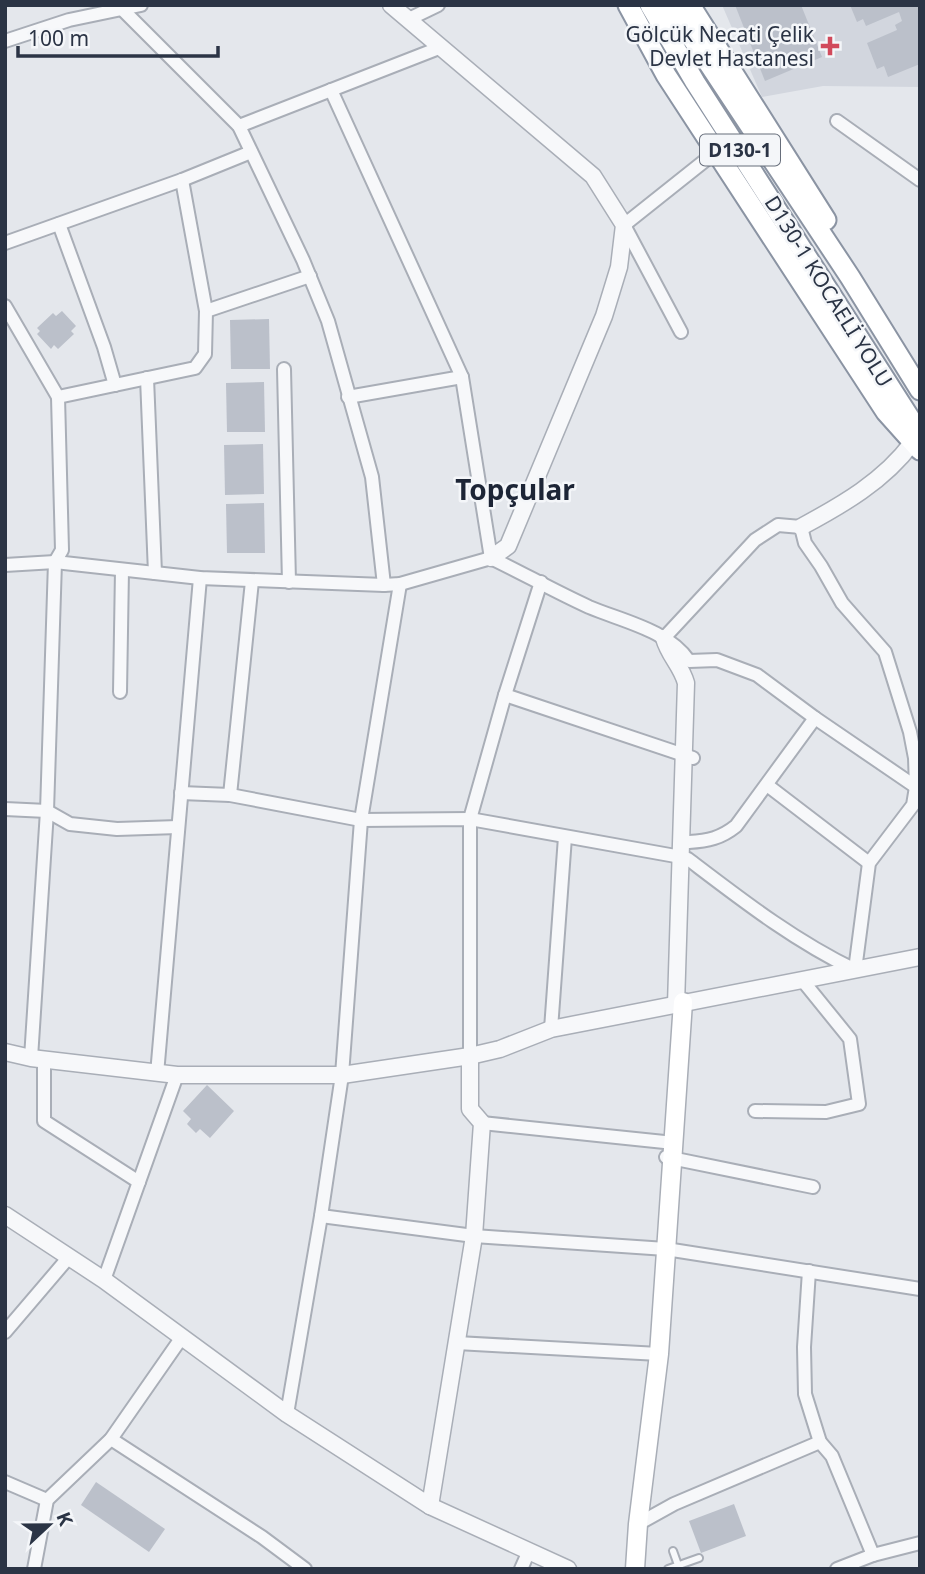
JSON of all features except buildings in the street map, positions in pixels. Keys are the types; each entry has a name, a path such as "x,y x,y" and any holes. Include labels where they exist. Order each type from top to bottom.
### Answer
{"highway":[{"path":"628,5 666,75 886,412 917,443"},
{"name":"D130-1 KOCAELİ YOLU","path":"650,5 695,82 830,295 917,443"},
{"name":"D130-1","path":"670,5 850,277 920,390"},
{"path":"690,5 866,285 890,341"}],"main road":[{"path":"635,1569 654,1354 679,1003"},
{"path":"626,1569 654,1354"}],"street":[{"path":"5,41 69,20 141,5"},
{"path":"391,5 593,176 624,225 681,332"},
{"path":"409,19 439,5"},
{"path":"123,10 239,126 310,276 328,321 372,477 384,585"},
{"path":"239,126 439,48"},
{"path":"331,90 462,377 491,558"},
{"path":"837,121 919,178"},
{"path":"5,565 55,562 201,578 384,585 400,584 491,558 508,546 604,316 620,267 624,225 718,151"},
{"path":"5,243 251,152"},
{"path":"58,397 195,368 205,354 206,311 181,180"},
{"path":"59,224 115,385"},
{"path":"206,311 310,276"},
{"path":"5,306 58,397 62,550 55,562 38,1058 44,1121 139,1182"},
{"path":"284,369 289,582"},
{"path":"348,397 462,377"},
{"path":"147,379 155,573"},
{"path":"664,638 755,540 778,526 801,527 846,503 898,462 917,443"},
{"path":"801,527 805,543 842,603 885,652 910,732 915,758 916,787 913,804 869,863 855,970"},
{"path":"491,558 588,606 664,638 682,650 689,661 694,680 688,756"},
{"path":"120,692 122,570"},
{"path":"157,1073 201,578"},
{"path":"230,794 251,581"},
{"path":"541,582 470,819 470,1109 482,1123 669,1150 813,1187"},
{"path":"287,1414 342,1074 360,820 400,584"},
{"path":"664,638 668,654 677,661 686,684 686,852 679,1003"},
{"path":"689,661 717,660 757,675 916,787"},
{"path":"505,695 688,756"},
{"path":"686,852 736,826 815,718"},
{"path":"767,785 869,863"},
{"path":"181,793 230,794 360,820 470,819 565,837 686,852 768,920 818,952 855,970"},
{"path":"5,809 47,811 70,824 117,829 178,827"},
{"path":"551,1029 565,837"},
{"path":"5,1052 177,1075 342,1074 470,1056 500,1049 551,1029 920,957"},
{"path":"755,1111 826,1112 859,1104 850,1039 803,981"},
{"path":"104,1280 177,1075"},
{"path":"430,1506 474,1236 482,1123"},
{"path":"5,1215 104,1280 287,1414 430,1506 568,1569"},
{"path":"321,1216 474,1236 662,1248 920,1289"},
{"path":"5,1332 69,1257"},
{"path":"809,1272 804,1347 805,1394 820,1441 832,1455 873,1555"},
{"path":"34,1569 47,1500 111,1439 182,1337"},
{"path":"457,1343 654,1354"},
{"path":"111,1439 262,1537 305,1569"},
{"path":"638,1524 674,1504 820,1441"},
{"path":"5,1482 47,1500"},
{"path":"837,1569 873,1555 920,1543"},
{"path":"521,1569 529,1551"}],"lane":[{"path":"673,1551 678,1565"},
{"path":"668,1569 699,1558"}],"shaded area":[{"name":"Gölcük Necati Çelik Devlet Hastanesi","path":"722,5 920,5 920,87 823,86 762,97"}],"place":[{"name":"Gölcük Necati Çelik Devlet Hastanesi","path":"830,46"}],"district":[{"name":"Topçular","path":"515,489"}]}
